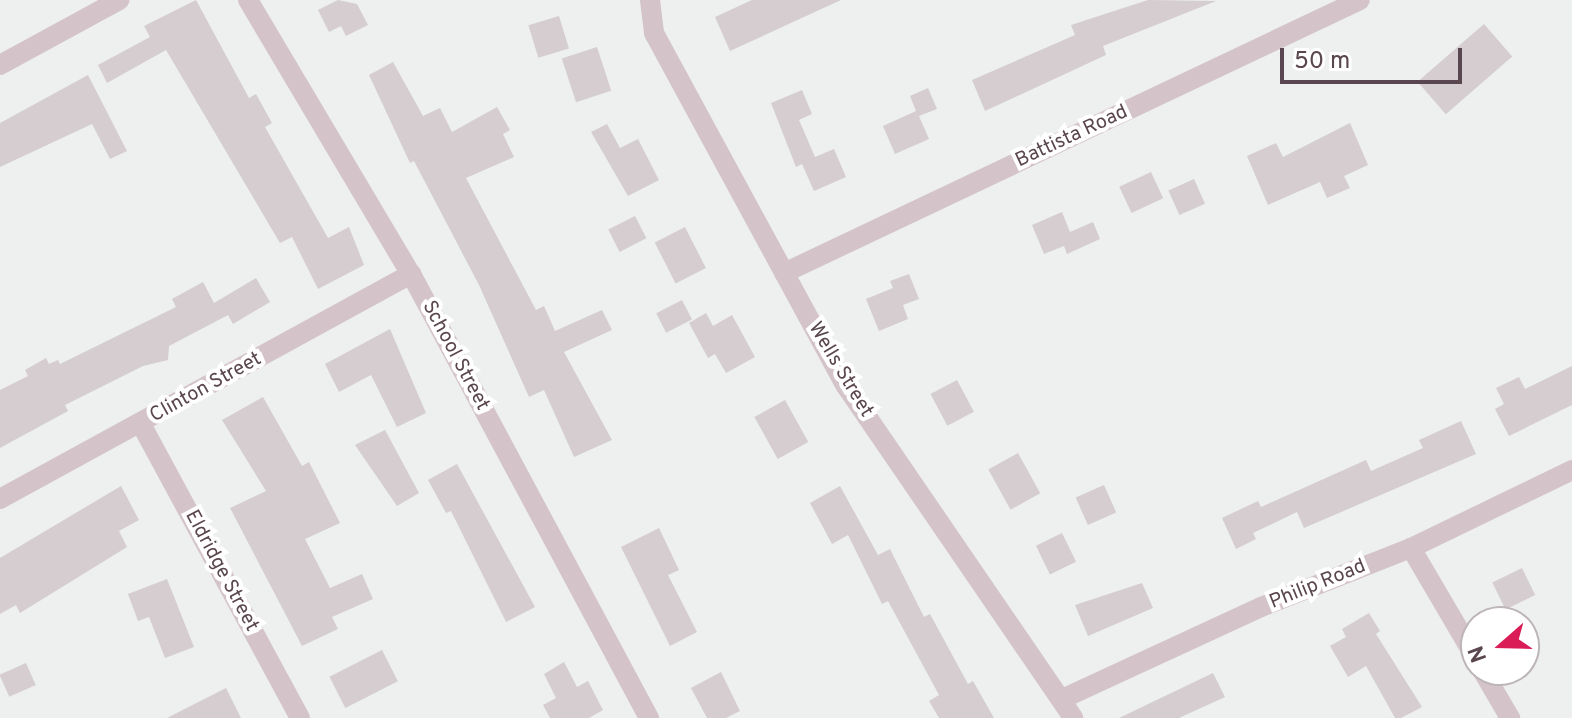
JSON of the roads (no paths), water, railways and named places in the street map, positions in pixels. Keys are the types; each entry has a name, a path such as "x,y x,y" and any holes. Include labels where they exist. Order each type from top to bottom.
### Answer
{"street":[{"path":"0,65 119,0"},
{"name":"School Street","path":"248,0 411,274 649,718"},
{"name":"Wells Street","path":"650,0 654,33 846,386 1073,718"},
{"name":"Battista Road","path":"784,273 1360,0"},
{"name":"Clinton Street","path":"0,499 411,274"},
{"name":"Eldridge Street","path":"141,424 300,718"},
{"name":"Philip Road","path":"1062,699 1261,607 1411,548 1572,470"},
{"path":"1411,548 1460,632"},
{"path":"1491,686 1510,718"}]}
